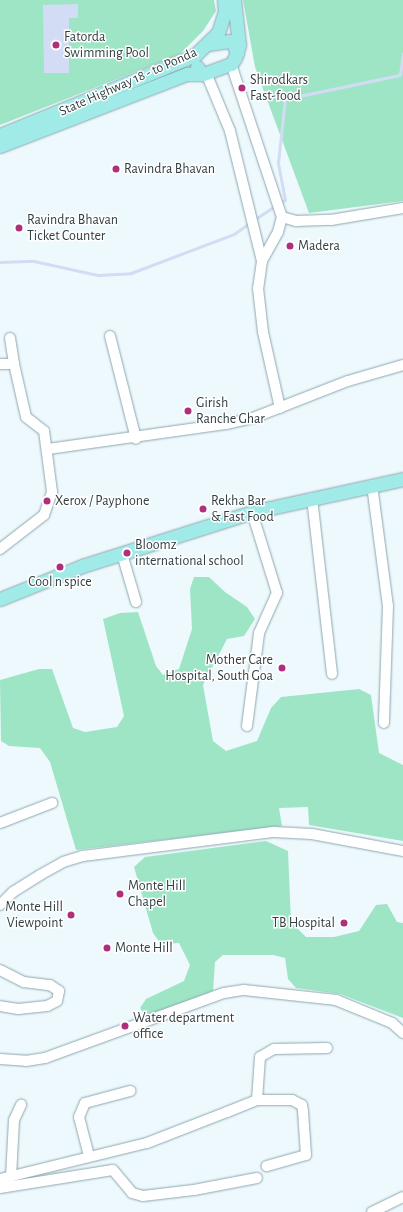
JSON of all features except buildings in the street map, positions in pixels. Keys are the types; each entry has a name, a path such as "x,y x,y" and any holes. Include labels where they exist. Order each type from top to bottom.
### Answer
{"main road":[{"name":"State Highway 18 - to Ponda","path":"0,135 195,55 218,33 225,12 224,0"},
{"path":"234,0 239,45 234,58"},
{"path":"208,44 229,41 233,44 234,58"},
{"path":"195,55 195,64 204,73"},
{"name":"State Highway 18 - to Ponda","path":"0,146 180,77 204,73 234,58"},
{"path":"0,598 82,566 252,512 403,479"}],"street":[{"path":"234,58 251,129 277,198 281,214 278,232 262,261 258,288 260,312 280,408"},
{"path":"204,73 230,131 253,219 262,261"},
{"path":"281,214 296,221 331,220 403,208"},
{"path":"110,336 136,439"},
{"path":"2,545 35,524 50,504 52,492 48,449 44,431 26,417 14,364 10,338"},
{"path":"0,364 14,364"},
{"path":"48,449 136,439 228,424 280,408 348,381 403,364"},
{"path":"372,485 388,606 384,723"},
{"path":"312,498 332,674"},
{"path":"247,726 259,633 277,592 252,512"},
{"path":"122,554 136,602"},
{"path":"0,823 52,803"},
{"path":"0,905 40,875 63,862 83,856 274,832 312,834 403,851"},
{"path":"0,970 24,982 50,986 59,991 57,1002 47,1006 18,1009 0,1006"},
{"path":"0,1059 26,1061 45,1058 224,993 244,990 336,1000 392,1022 403,1033"},
{"path":"257,1100 260,1057 274,1049 327,1048"},
{"path":"89,1156 80,1117 85,1103 130,1091"},
{"path":"0,1179 147,1143 257,1100 292,1100 302,1105 306,1156 267,1166"},
{"path":"11,1177 13,1125 15,1114 21,1105"},
{"path":"0,1188 113,1170 132,1192 143,1196 194,1190 257,1178"},
{"path":"372,1212 388,1208 403,1198"}],"green space":[{"path":"0,0 214,0 216,11 203,31 180,54 0,125"},
{"path":"243,0 403,0 403,201 309,213 255,67"},
{"path":"194,577 209,577 225,592 247,607 255,619 244,636 227,639 203,685 213,741 226,751 257,741 271,708 281,697 359,689 371,695 379,753 403,765 403,841 309,825 308,807 279,808 282,826 76,850 50,762 40,748 9,746 1,741 0,680 39,669 52,669 73,728 85,732 117,727 124,716 103,619 120,613 138,612 156,666 163,675 179,669 192,629 190,589"},
{"path":"266,841 288,851 291,922 306,937 334,937 359,931 376,905 387,904 397,922 403,923 403,1018 340,994 296,988 288,979 285,958 273,955 223,955 215,962 213,991 146,1016 140,1008 146,999 184,981 190,965 179,943 161,944 153,933 134,867 145,857"}],"water":[{"name":"Fatorda Swimming Pool","path":"78,4 78,18 69,18 69,73 44,73 43,5"}],"waterway":[{"path":"281,202 285,200 278,163 285,99 400,75 403,54"},
{"path":"254,220 275,206"},
{"path":"0,262 34,261 98,275 131,273 234,234 250,223"}],"place":[{"name":"Fatorda Swimming Pool","path":"56,45"},
{"name":"Shirodkars Fast-food","path":"242,88"},
{"name":"Ravindra Bhavan","path":"116,169"},
{"name":"Ravindra Bhavan Ticket Counter","path":"19,228"},
{"name":"Madera","path":"290,246"},
{"name":"Girish Ranche Ghar","path":"188,411"},
{"name":"Xerox / Payphone","path":"47,501"},
{"name":"Rekha Bar & Fast Food","path":"203,509"},
{"name":"Bloomz international school","path":"127,553"},
{"name":"Cool n spice","path":"60,567"},
{"name":"Mother Care Hospital, South Goa","path":"282,668"},
{"name":"Monte Hill Chapel","path":"120,894"},
{"name":"Monte Hill Viewpoint","path":"71,915"},
{"name":"TB Hospital","path":"344,923"},
{"name":"Monte Hill","path":"107,948"},
{"name":"Water department office","path":"125,1026"}]}
